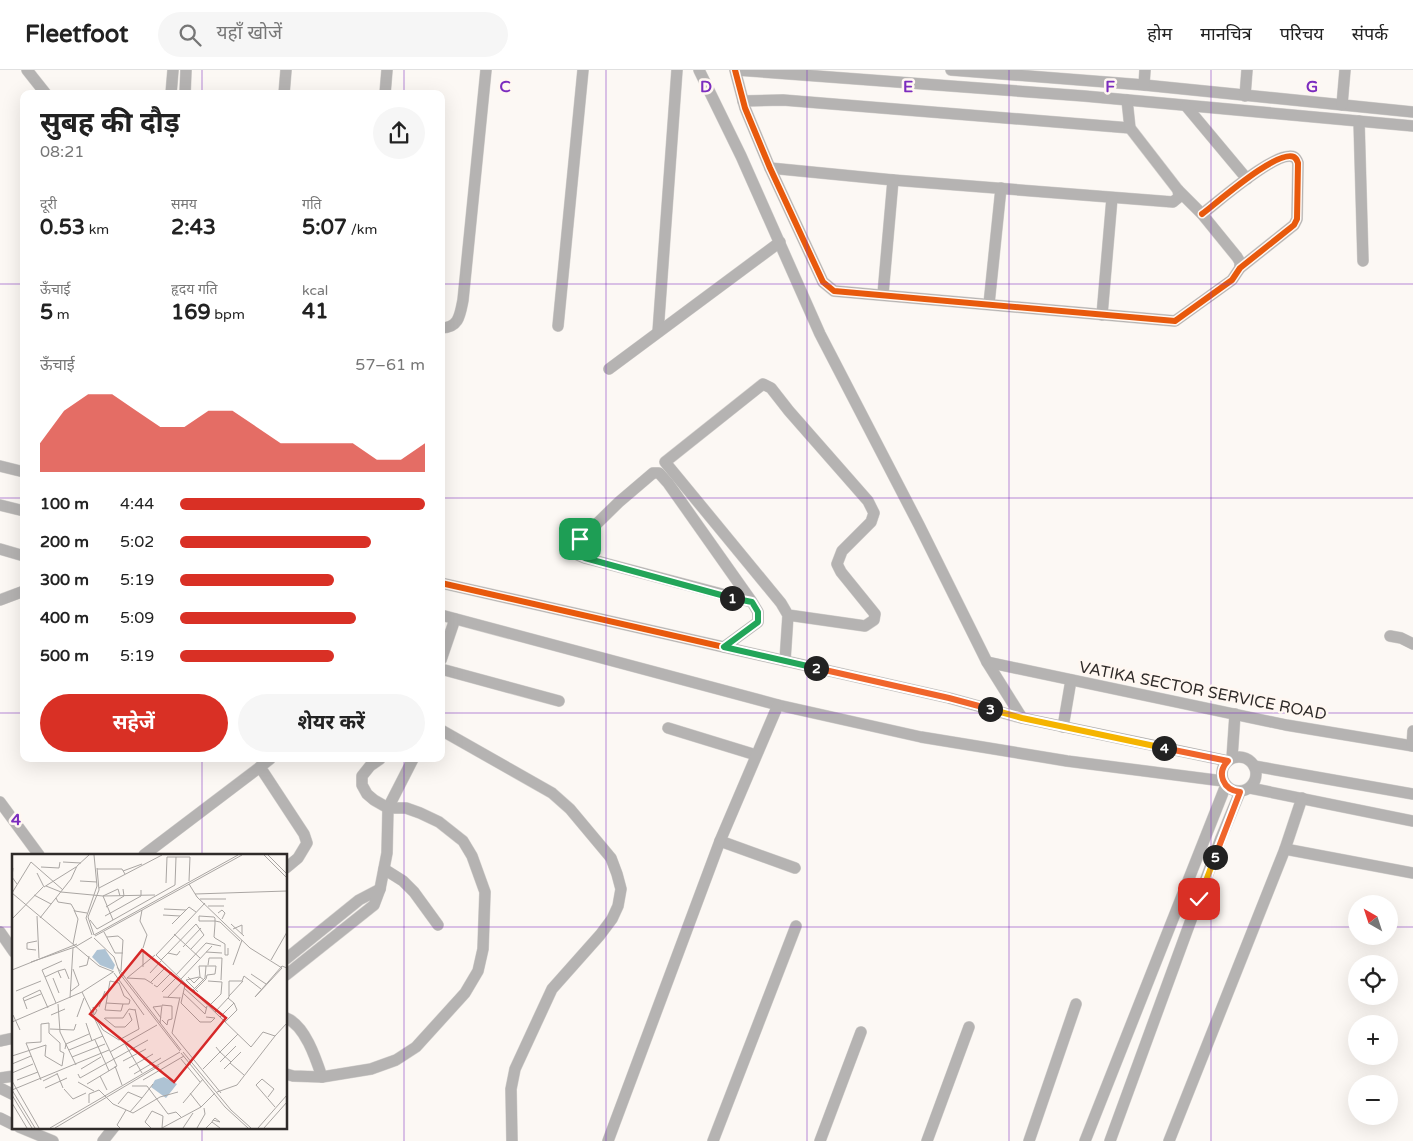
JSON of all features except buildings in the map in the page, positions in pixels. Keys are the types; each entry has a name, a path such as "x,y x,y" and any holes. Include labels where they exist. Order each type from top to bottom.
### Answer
{"street":[{"path":"27,70 43,90"},
{"path":"171,90 173,70"},
{"path":"185,90 186,70"},
{"path":"284,90 286,70"},
{"path":"385,90 387,70"},
{"path":"445,327 452,326 458,320 463,300 486,70"},
{"path":"558,326 583,70"},
{"path":"658,332 677,70"},
{"path":"699,70 741,156 820,334 920,525 987,662 1022,718"},
{"path":"1202,214 1275,160 1284,156 1294,157 1298,163 1297,219 1294,225 1240,268 1232,280 1175,321 834,291 823,282 770,168 745,108 736,70 801,73 1084,96 1413,126"},
{"path":"951,70 1144,85 1413,112"},
{"path":"1144,85 1145,70"},
{"path":"1245,96 1247,70"},
{"path":"1342,105 1345,70"},
{"path":"1084,80 1084,96"},
{"path":"743,101 783,100 1130,128"},
{"path":"1126,100 1130,128 1178,190 1202,214 1237,257 1240,262 1240,268"},
{"path":"1186,106 1247,179"},
{"path":"1359,121 1363,261"},
{"path":"770,168 893,180 1173,202 1178,197 1178,190"},
{"path":"883,294 893,180"},
{"path":"989,304 1001,188"},
{"path":"1102,315 1112,198"},
{"path":"609,369 780,242"},
{"path":"785,661 788,615 776,597 665,462 764,384 772,388 789,411 868,501 874,512 871,522 842,550 837,564 841,572 875,614 874,620 866,626 788,615"},
{"path":"0,466 20,471"},
{"path":"724,647 758,622 758,612 752,602 668,483 659,473 653,473 630,492 576,544 574,550 578,555 585,558 752,602"},
{"path":"0,505 20,510"},
{"path":"0,549 20,555"},
{"path":"445,584 949,698 1063,727 1230,759 1242,757 1254,766 1413,794"},
{"path":"0,600 20,592"},
{"path":"445,617 778,705 920,737 1067,761 1224,783 1235,791 1245,790 1302,798 1413,821"},
{"path":"445,648 455,619"},
{"path":"1390,636 1401,638 1413,644"},
{"name":"VATIKA SECTOR SERVICE ROAD","path":"987,662 1286,725 1412,746"},
{"path":"445,670 559,701"},
{"path":"1063,727 1070,680"},
{"path":"608,1141 720,841 778,705"},
{"path":"1085,1141 1224,783 1222,770 1230,759 1235,714"},
{"path":"668,728 756,755"},
{"path":"1412,746 1413,730"},
{"path":"445,732 552,793 570,809 611,858 621,889 618,906 612,919 552,989 515,1069 510,1089 512,1141"},
{"path":"145,854 266,762"},
{"path":"288,1075 322,1077 371,1069 396,1060 416,1046 465,993 478,971 483,949 485,892 472,856 463,841 439,822 406,808 388,808 367,794 362,785 362,776 376,762"},
{"path":"288,973 374,906 380,889 387,853 388,808 411,762"},
{"path":"1110,1141 1221,838 1245,790 1256,778 1254,766"},
{"path":"260,767 304,834 307,843 298,858 288,866"},
{"path":"1169,1141 1285,849 1302,798"},
{"path":"0,802 38,854"},
{"path":"720,841 795,868"},
{"path":"1285,849 1413,873"},
{"path":"384,869 403,881 414,892 438,925"},
{"path":"288,957 359,900 380,889"},
{"path":"713,1141 796,926"},
{"path":"0,932 12,949"},
{"path":"1029,1141 1076,1004"},
{"path":"288,1019 292,1020 302,1032 314,1054 322,1077"},
{"path":"927,1141 969,1027"},
{"path":"820,1141 860,1032"},
{"path":"0,1088 12,1094"},
{"path":"0,1118 12,1124"},
{"path":"24,1128 43,1132 53,1141"},
{"path":"107,1140 113,1128"}],"cycle path":[{"path":"735,70 745,108 770,168 823,282 834,291 1175,321 1232,280 1240,268 1294,225 1297,219 1298,163 1296,159 1294,157 1286,157 1261,169 1202,214"},
{"path":"445,584 949,698 1022,718 1228,761"}],"route":[{"path":"580,539 574,550 578,555 585,558 752,602 758,612 758,622 724,647 949,698 1022,718 1228,761 1222,770 1223,781 1230,789 1240,792 1199,899"}]}
